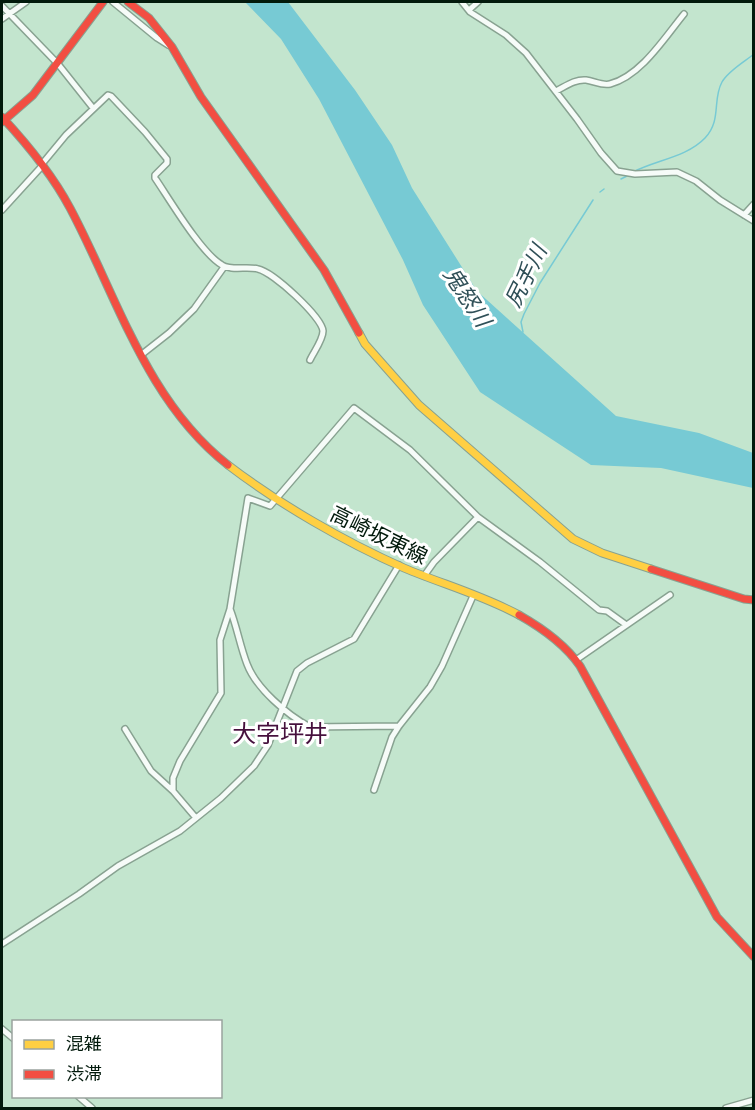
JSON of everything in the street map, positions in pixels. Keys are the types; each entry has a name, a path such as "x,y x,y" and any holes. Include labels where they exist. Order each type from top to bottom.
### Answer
{"main road":[{"path":"2,120 33,95 103,2"},
{"path":"128,2 149,18 172,47 201,97 324,270 365,344 419,405 573,539 602,553 753,600"},
{"name":"高崎坂東線","path":"2,120 43,165 70,207 141,355 165,397 189,428 232,469 334,533 399,565 534,623 553,637 576,660 717,917 753,957"}],"street":[{"path":"2,19 26,2"},
{"path":"113,2 172,47"},
{"path":"462,2 469,10 518,45 556,91 606,160 617,171 635,174 677,172 696,181 753,221"},
{"path":"469,10 478,2"},
{"path":"2,6 58,64 93,108"},
{"path":"556,91 577,80 611,84 643,65 684,14"},
{"path":"2,210 43,165 66,135 93,108 108,95 111,96 167,159 168,163 155,175 155,178 190,230 213,257 224,267 258,268 270,274 320,323 323,332 310,360"},
{"path":"744,215 753,204"},
{"path":"141,355 194,309 224,267"},
{"path":"173,791 173,778 180,761 221,693 220,640 230,609 248,498 270,506 354,408 410,450 478,517 548,568 598,610 607,611 625,624"},
{"path":"424,576 434,562 478,517"},
{"path":"2,944 118,866 170,838 209,810 241,780 261,757 274,733 297,671 301,666 354,639 399,565"},
{"path":"576,660 670,595"},
{"path":"374,790 386,752 399,726 416,707 442,666 474,596"},
{"path":"230,609 247,665 270,696 299,721 310,727 399,726"},
{"path":"125,729 151,771 173,791 196,818"},
{"path":"80,1098 92,1108"},
{"path":"726,1108 753,1100"}],"water":[{"name":"鬼怒川","path":"245,2 288,2 355,90 392,145 412,188 477,291 616,416 699,433 753,453 753,488 661,468 591,465 480,392 423,305 403,260 319,99 281,39"}],"waterway":[{"name":"尻手川","path":"633,172 689,150 705,138 713,124 722,82 732,70 754,54"},
{"name":"尻手川","path":"621,179 627,176"},
{"name":"尻手川","path":"600,192 604,189"},
{"name":"尻手川","path":"523,332 521,322 540,283 593,200"}],"traffic: slow":[{"path":"359,333 365,344 419,405 573,539 602,553 651,569"},
{"path":"228,465 291,508 359,546 404,568 519,615"}],"traffic: jam":[{"path":"2,122 33,95 103,2"},
{"path":"128,2 149,18 172,47 201,97 324,270 359,333"},
{"path":"2,117 39,160 63,195 154,379 175,410 200,439 228,465"},
{"path":"651,569 744,599 754,600"},
{"path":"519,615 552,637 580,666 717,917 754,957"}],"district":[{"name":"大字坪井","path":"280,734"}]}
